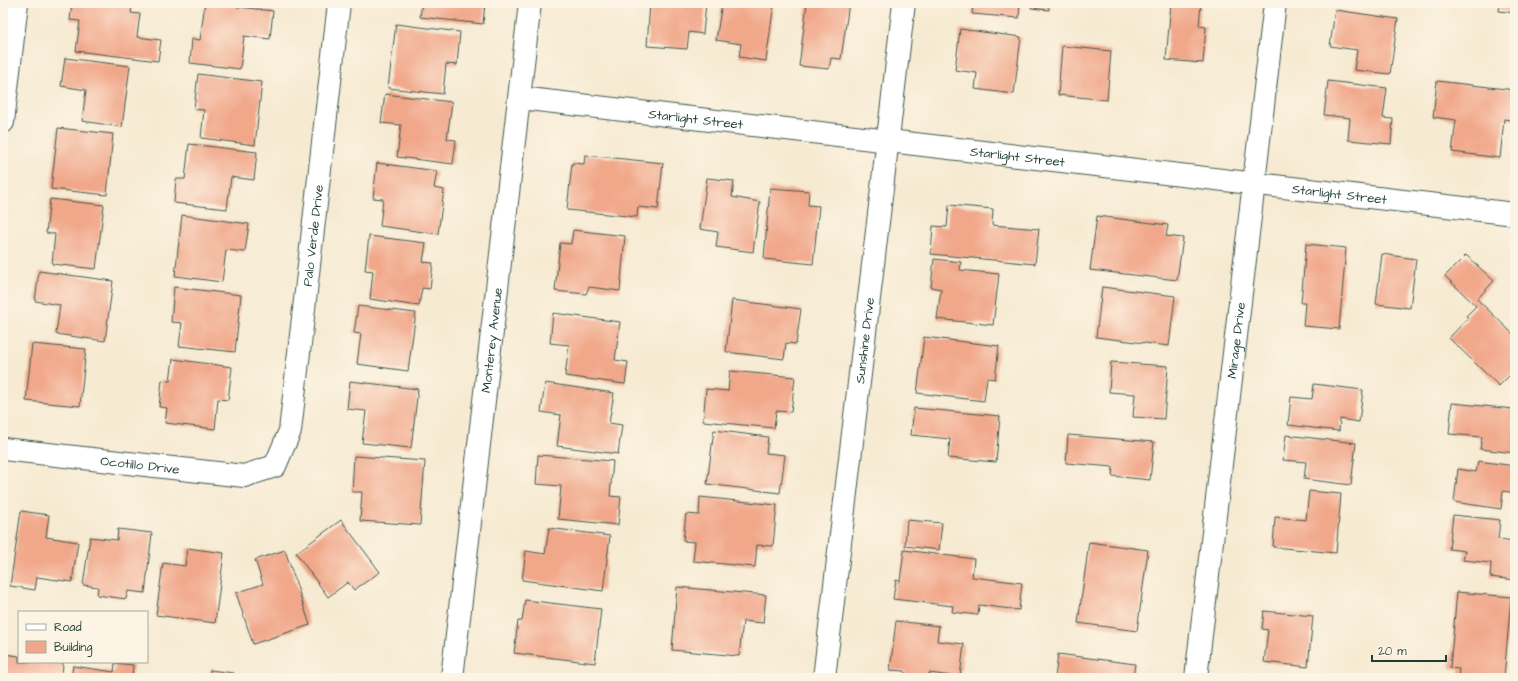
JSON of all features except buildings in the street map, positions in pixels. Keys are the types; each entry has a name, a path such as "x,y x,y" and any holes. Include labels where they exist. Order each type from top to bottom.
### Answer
{"street":[{"path":"3,122 17,3"},
{"name":"Palo Verde Drive","path":"275,466 290,431 339,3"},
{"name":"Monterey Avenue","path":"452,678 530,3"},
{"name":"Sunshine Drive","path":"824,678 904,3"},
{"name":"Mirage Drive","path":"1196,678 1275,3"},
{"name":"Starlight Street","path":"520,98 1515,214"},
{"name":"Ocotillo Drive","path":"3,449 244,476 275,466"}]}
